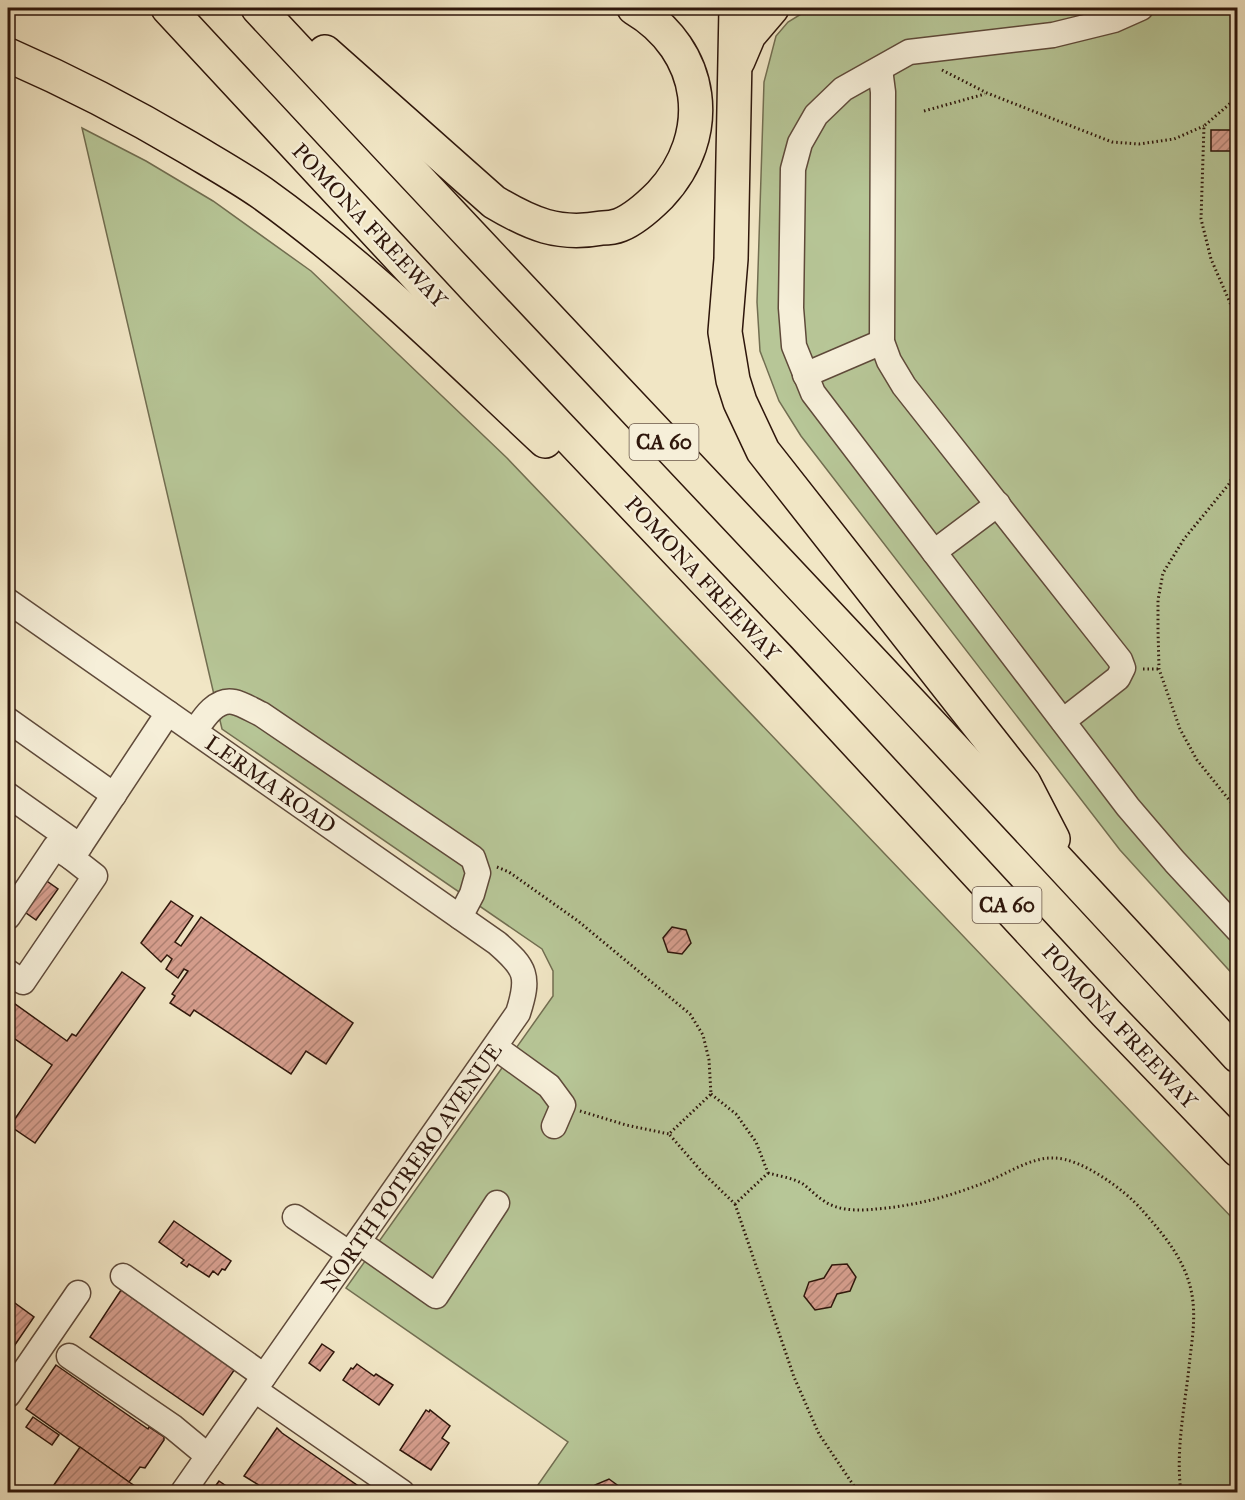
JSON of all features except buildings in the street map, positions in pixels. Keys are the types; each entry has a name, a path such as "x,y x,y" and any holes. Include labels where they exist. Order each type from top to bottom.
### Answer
{"highway":[{"name":"POMONA FREEWAY","path":"168,8 779,659 1106,1013 1238,1150"},
{"name":"CA 60","path":"258,8 533,304 1072,875 1238,1056"},
{"path":"274,8 494,202 525,220 561,230 589,231 620,226 649,206 673,180 690,148 695,121 696,94 681,54 650,17 634,8"},
{"path":"736,8 731,259 725,332 733,380 749,426 770,460 1024,783 1072,875"},
{"path":"735,68 748,35 772,8"},
{"path":"8,55 88,91 165,134 241,179 323,240 391,297 779,659"}],"street":[{"path":"1141,8 1114,20 1053,36 909,52 843,90 816,115 800,143 793,170 791,308 794,346 813,393 1128,807 1238,930"},
{"path":"880,69 883,92 882,342 889,361 904,386 1120,660 1123,668 1118,678 1063,721"},
{"path":"805,375 882,342"},
{"path":"934,552 998,504"},
{"name":"LERMA ROAD","path":"8,601 497,943 517,960 525,977"},
{"path":"195,731 205,716 218,705 233,701 261,714 473,858 478,873 472,894 460,917"},
{"path":"76,852 168,713"},
{"path":"8,720 114,795"},
{"path":"8,795 76,852 95,876 23,982 8,972"},
{"path":"8,917 55,847 76,852"},
{"name":"NORTH POTRERO AVENUE","path":"183,1492 518,1013 525,992 525,977"},
{"path":"495,1047 549,1086 558,1115"},
{"path":"295,1217 355,1248 436,1296 497,1203"},
{"path":"123,1276 402,1492"},
{"path":"8,1395 78,1293"},
{"path":"69,1356 173,1427 208,1456"}],"path":[{"path":"909,52 987,93 1112,142 1139,144 1174,139 1204,126 1233,101 1238,88"},
{"path":"924,111 987,93"},
{"path":"1204,126 1201,219 1211,259 1238,321"},
{"path":"1238,463 1229,483 1184,539 1163,573 1158,600 1158,630 1159,669 1180,729 1197,760 1238,811"},
{"path":"473,858 509,872 535,890 578,921 690,1014 703,1035 709,1060 711,1094 736,1114 756,1142 768,1173"},
{"path":"669,1134 711,1094"},
{"path":"558,1115 669,1134 702,1172 735,1204 794,1377 819,1434 858,1492"},
{"path":"768,1173 801,1182 826,1203 847,1209 876,1209 928,1202 963,1191 1035,1161 1054,1158 1076,1164 1102,1177 1132,1199 1160,1230 1184,1265 1191,1291 1194,1316 1178,1470 1181,1492"},
{"path":"735,1204 768,1173"}],"green space":[{"path":"815,8 1010,11 1029,8 1237,8 1237,979 1120,850 801,436 779,401 760,351 757,302 764,82 776,36 788,22"},
{"path":"82,128 146,161 213,201 311,271 507,458 1237,1223 1237,1492 533,1492 568,1442 346,1288 553,996 553,971 542,949 222,729"}]}
